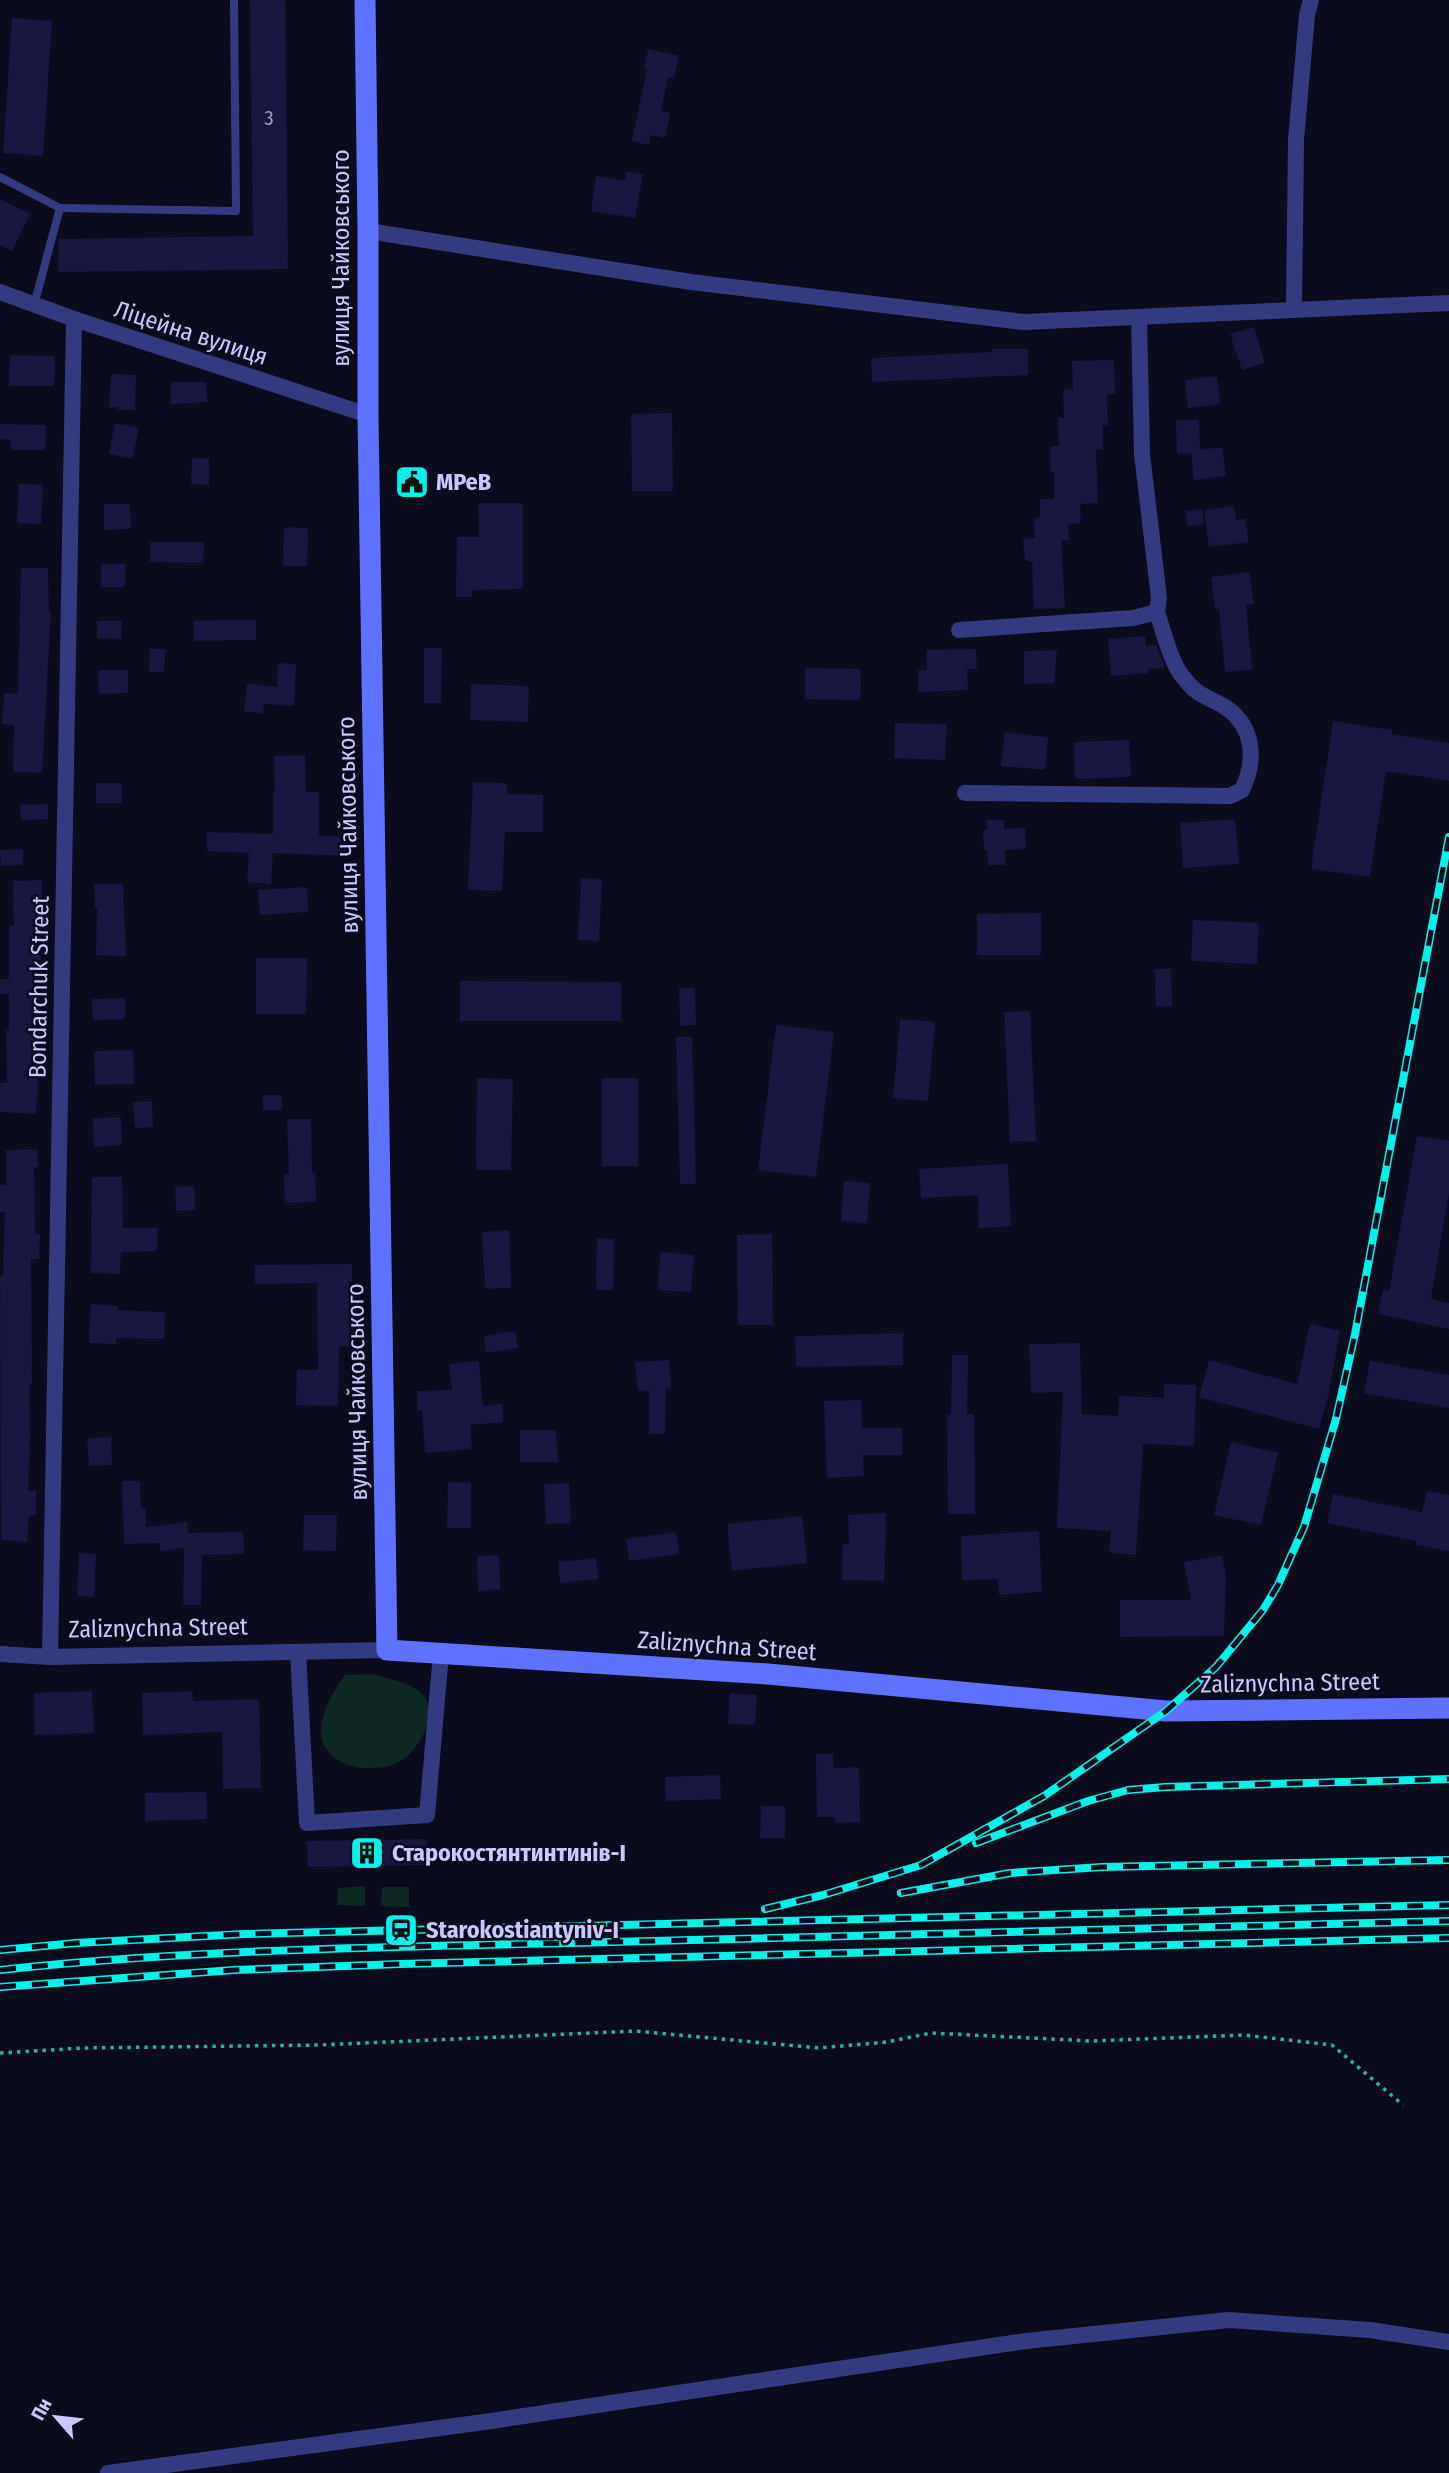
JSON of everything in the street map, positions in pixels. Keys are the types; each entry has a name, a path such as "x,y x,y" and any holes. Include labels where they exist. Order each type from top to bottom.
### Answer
{"street":[{"name":"вулиця Чайковського","path":"365,0 368,415 387,1650"},
{"path":"1294,310 1296,140 1307,15 1311,0"},
{"path":"368,231 691,282 1023,322 1449,303"},
{"name":"Ліцейна вулиця","path":"0,292 74,319 368,415"},
{"path":"965,793 1230,796 1242,790 1251,763 1247,732 1238,717 1222,705 1196,693 1180,674 1157,612 1159,598 1142,454 1139,317"},
{"name":"Bondarchuk Street","path":"50,1657 74,319"},
{"path":"959,630 1133,618 1157,612"},
{"name":"Zaliznychna Street","path":"0,1654 50,1657 387,1650 768,1674 1166,1711 1449,1707"},
{"path":"298,1652 307,1823 427,1815 441,1653"},
{"path":"108,2473 497,2420 1026,2341 1229,2320 1370,2330 1449,2342"}],"lane":[{"path":"0,177 60,208 236,211 234,0"},
{"path":"34,305 60,208"}],"path":[{"path":"0,2053 82,2048 320,2045 635,2031 819,2048 887,2042 931,2033 1091,2041 1244,2035 1332,2045 1403,2105"}],"green space":[{"path":"372,1674 418,1690 427,1702 428,1721 420,1741 399,1762 380,1768 359,1768 340,1761 326,1749 322,1740 322,1720 334,1691 345,1675"},
{"path":"365,1886 365,1906 337,1905 338,1888"},
{"path":"382,1887 409,1887 409,1907 381,1906"}],"building":[{"path":"250,0 285,0 288,269 58,272 59,239 253,236"},
{"path":"12,18 52,21 43,156 3,153"},
{"path":"648,49 679,56 674,78 668,77 661,111 670,113 665,138 651,135 649,145 632,141 647,69 644,69"},
{"path":"626,172 643,174 635,218 591,211 596,176 625,181"},
{"path":"0,199 30,214 12,251 0,245"},
{"path":"1254,327 1265,363 1242,370 1230,334"},
{"path":"992,349 1028,349 1028,375 872,382 871,358 991,352"},
{"path":"10,355 55,356 54,386 9,386"},
{"path":"1114,360 1115,394 1107,394 1108,425 1102,425 1103,450 1096,450 1098,503 1080,504 1081,523 1068,524 1069,540 1061,540 1065,608 1034,609 1032,562 1025,560 1023,539 1035,538 1034,519 1040,517 1040,499 1054,499 1050,446 1059,446 1058,418 1064,418 1063,390 1073,389 1072,361"},
{"path":"111,374 136,375 135,410 109,407"},
{"path":"1217,376 1220,404 1188,408 1185,380"},
{"path":"171,382 206,382 207,402 171,404"},
{"path":"672,413 673,491 632,491 631,414"},
{"path":"1176,420 1199,420 1200,450 1222,447 1226,476 1194,480 1191,453 1177,454"},
{"path":"115,423 139,428 132,459 109,454"},
{"path":"0,424 46,425 45,450 11,450 11,440 0,439"},
{"path":"192,458 209,459 209,485 191,484"},
{"path":"19,484 43,485 41,524 17,523"},
{"path":"478,503 523,503 523,589 472,590 472,597 456,597 457,537 479,537"},
{"path":"104,504 130,504 131,529 104,530"},
{"path":"1234,506 1236,520 1245,518 1249,542 1209,547 1204,510"},
{"path":"1202,509 1204,524 1188,526 1185,511"},
{"path":"284,527 308,528 307,566 283,566"},
{"path":"150,542 204,542 203,563 150,562"},
{"path":"101,564 125,564 125,587 101,587"},
{"path":"21,568 48,568 51,612 42,773 13,772 14,725 2,724 4,693 18,694"},
{"path":"1249,572 1254,604 1246,605 1252,669 1225,672 1219,609 1215,609 1211,577"},
{"path":"256,620 256,640 194,641 194,621"},
{"path":"97,621 122,621 121,639 97,638"},
{"path":"1145,636 1146,646 1156,645 1165,668 1148,669 1148,673 1111,676 1108,639"},
{"path":"424,648 442,648 441,703 424,703"},
{"path":"150,649 165,649 164,672 149,672"},
{"path":"976,649 977,669 967,669 968,690 918,692 918,670 927,670 926,650"},
{"path":"1057,650 1054,683 1024,684 1024,651"},
{"path":"278,663 296,664 294,706 264,704 263,714 244,711 247,683 277,687"},
{"path":"805,668 861,669 860,700 805,699"},
{"path":"98,670 128,670 128,693 99,694"},
{"path":"471,684 529,686 528,722 470,720"},
{"path":"1333,721 1392,730 1392,734 1449,743 1449,781 1386,771 1370,877 1311,869"},
{"path":"895,723 947,724 945,760 894,758"},
{"path":"1005,732 1048,737 1045,770 1001,766"},
{"path":"1129,740 1131,777 1075,779 1074,742"},
{"path":"305,755 306,792 319,792 319,836 353,837 352,856 273,853 271,884 247,882 249,853 207,851 207,832 273,834 274,756"},
{"path":"473,782 507,783 507,794 543,795 543,832 505,832 502,891 468,890"},
{"path":"96,783 122,783 122,803 96,803"},
{"path":"48,804 48,819 21,820 20,805"},
{"path":"1235,819 1239,864 1183,868 1180,823"},
{"path":"987,820 1004,820 1004,829 1025,828 1026,849 1005,850 1005,865 988,865 983,830 987,830"},
{"path":"23,849 23,865 1,866 0,850"},
{"path":"581,878 602,879 599,941 578,940"},
{"path":"42,880 40,1012 35,1012 38,1085 36,1114 0,1112 0,1083 7,1083 6,1030 9,1030 9,994 0,994 0,979 9,979 9,926 14,926 13,881"},
{"path":"94,884 123,884 126,956 96,955 97,908"},
{"path":"307,887 308,912 260,915 258,890"},
{"path":"1041,913 1041,955 977,955 977,914"},
{"path":"1193,920 1259,923 1257,964 1191,961"},
{"path":"256,958 307,958 306,1014 256,1014"},
{"path":"1155,969 1171,969 1172,1006 1156,1007"},
{"path":"460,981 621,982 621,1021 460,1021"},
{"path":"679,988 695,988 696,1025 680,1026"},
{"path":"125,998 125,1019 93,1020 92,999"},
{"path":"1030,1011 1036,1141 1010,1142 1004,1012"},
{"path":"900,1019 935,1022 928,1101 893,1098"},
{"path":"776,1025 834,1032 816,1177 758,1170"},
{"path":"676,1037 692,1037 696,1184 680,1184"},
{"path":"133,1050 134,1084 95,1085 94,1051"},
{"path":"477,1078 513,1079 511,1170 476,1170"},
{"path":"602,1078 638,1078 638,1166 602,1166"},
{"path":"263,1095 282,1095 282,1110 263,1110"},
{"path":"152,1101 153,1127 135,1128 133,1102"},
{"path":"121,1117 122,1145 94,1147 93,1118"},
{"path":"287,1119 311,1119 312,1173 315,1173 316,1202 285,1203 284,1174 289,1174"},
{"path":"1417,1136 1449,1141 1449,1193 1431,1299 1449,1303 1449,1329 1378,1314 1383,1290 1389,1291"},
{"path":"37,1149 38,1167 34,1167 35,1234 40,1234 39,1259 31,1259 32,1384 29,1385 28,1491 36,1491 36,1515 29,1515 27,1542 1,1540 0,1276 3,1276 5,1212 0,1212 0,1185 6,1185 6,1150"},
{"path":"1008,1164 1011,1226 979,1228 978,1195 921,1198 919,1169"},
{"path":"92,1177 122,1177 123,1228 157,1228 157,1251 121,1252 120,1274 91,1273"},
{"path":"844,1181 870,1183 867,1223 841,1221"},
{"path":"194,1186 195,1210 176,1211 175,1187"},
{"path":"509,1230 511,1288 485,1289 482,1232"},
{"path":"772,1234 773,1325 738,1325 737,1235"},
{"path":"597,1238 614,1239 613,1290 596,1290"},
{"path":"660,1252 694,1255 691,1292 658,1290"},
{"path":"352,1264 352,1282 349,1282 350,1346 339,1346 338,1406 296,1405 297,1370 318,1370 317,1283 255,1284 255,1265"},
{"path":"91,1304 118,1306 118,1310 165,1312 164,1339 117,1338 116,1344 89,1343"},
{"path":"1310,1324 1340,1331 1319,1429 1199,1397 1209,1360 1297,1384"},
{"path":"515,1331 518,1348 486,1353 484,1336"},
{"path":"903,1333 903,1365 796,1367 795,1336"},
{"path":"1080,1343 1082,1414 1118,1416 1119,1396 1164,1398 1164,1384 1196,1385 1194,1446 1143,1444 1136,1555 1109,1553 1111,1531 1057,1528 1063,1392 1031,1393 1029,1344"},
{"path":"952,1355 968,1355 967,1414 974,1414 975,1514 948,1514 947,1415 951,1415"},
{"path":"669,1360 671,1388 666,1389 665,1434 649,1434 649,1390 638,1391 635,1362"},
{"path":"479,1361 483,1406 502,1404 503,1422 470,1425 472,1449 425,1453 422,1410 417,1410 417,1391 452,1390 449,1364"},
{"path":"1370,1361 1449,1375 1449,1408 1364,1393"},
{"path":"861,1400 862,1428 902,1428 902,1455 863,1455 864,1476 827,1478 824,1401"},
{"path":"520,1430 556,1430 558,1462 520,1462"},
{"path":"111,1437 112,1465 89,1466 87,1438"},
{"path":"1231,1442 1278,1453 1261,1525 1214,1515"},
{"path":"122,1481 140,1481 141,1509 146,1509 146,1527 187,1522 188,1533 243,1532 244,1554 202,1555 201,1605 183,1605 184,1548 160,1551 159,1543 124,1544"},
{"path":"448,1482 471,1483 471,1528 447,1528"},
{"path":"569,1483 571,1523 546,1524 544,1484"},
{"path":"1427,1491 1449,1495 1449,1551 1416,1545 1416,1541 1327,1523 1333,1494 1422,1512"},
{"path":"886,1513 884,1581 842,1580 843,1544 849,1544 848,1515"},
{"path":"304,1515 337,1515 336,1551 303,1550"},
{"path":"802,1516 807,1563 732,1571 727,1524"},
{"path":"1039,1531 1042,1592 999,1595 998,1579 962,1580 961,1536"},
{"path":"676,1532 679,1554 629,1561 626,1539"},
{"path":"79,1553 96,1554 94,1597 77,1596"},
{"path":"499,1555 500,1589 478,1591 477,1556"},
{"path":"1222,1555 1226,1577 1224,1636 1120,1637 1120,1600 1191,1600 1184,1562"},
{"path":"596,1558 598,1579 560,1583 558,1562"},
{"path":"92,1691 94,1733 35,1735 34,1693"},
{"path":"192,1691 193,1701 259,1699 261,1788 223,1789 222,1732 143,1735 142,1693"},
{"path":"730,1693 757,1695 755,1725 728,1724"},
{"path":"816,1754 833,1754 834,1768 859,1767 860,1822 835,1823 835,1817 817,1817"},
{"path":"720,1775 721,1799 666,1801 665,1777"},
{"path":"206,1792 207,1819 145,1821 145,1793"},
{"path":"761,1806 785,1806 785,1838 760,1838"},
{"name":"Старокостянтинтинів-І","path":"427,1839 427,1865 308,1867 307,1841"}],"railway":[{"path":"765,1909 823,1895 921,1865 1044,1796 1166,1711 1216,1667 1263,1610 1278,1585 1304,1527 1336,1419 1355,1334 1449,837"},
{"path":"976,1843 1088,1801 1128,1790 1449,1779"},
{"path":"901,1893 1010,1873 1102,1867 1449,1860"},
{"path":"0,1950 244,1934 1449,1905"},
{"path":"0,1970 153,1957 306,1950 1449,1921"},
{"path":"0,1987 234,1970 400,1964 1449,1938"}],"place":[{"name":"МРеВ","path":"412,482"},
{"name":"Старокостянтинтинів-І","path":"367,1853"},
{"name":"Starokostiantyniv-I","path":"401,1930"}]}
